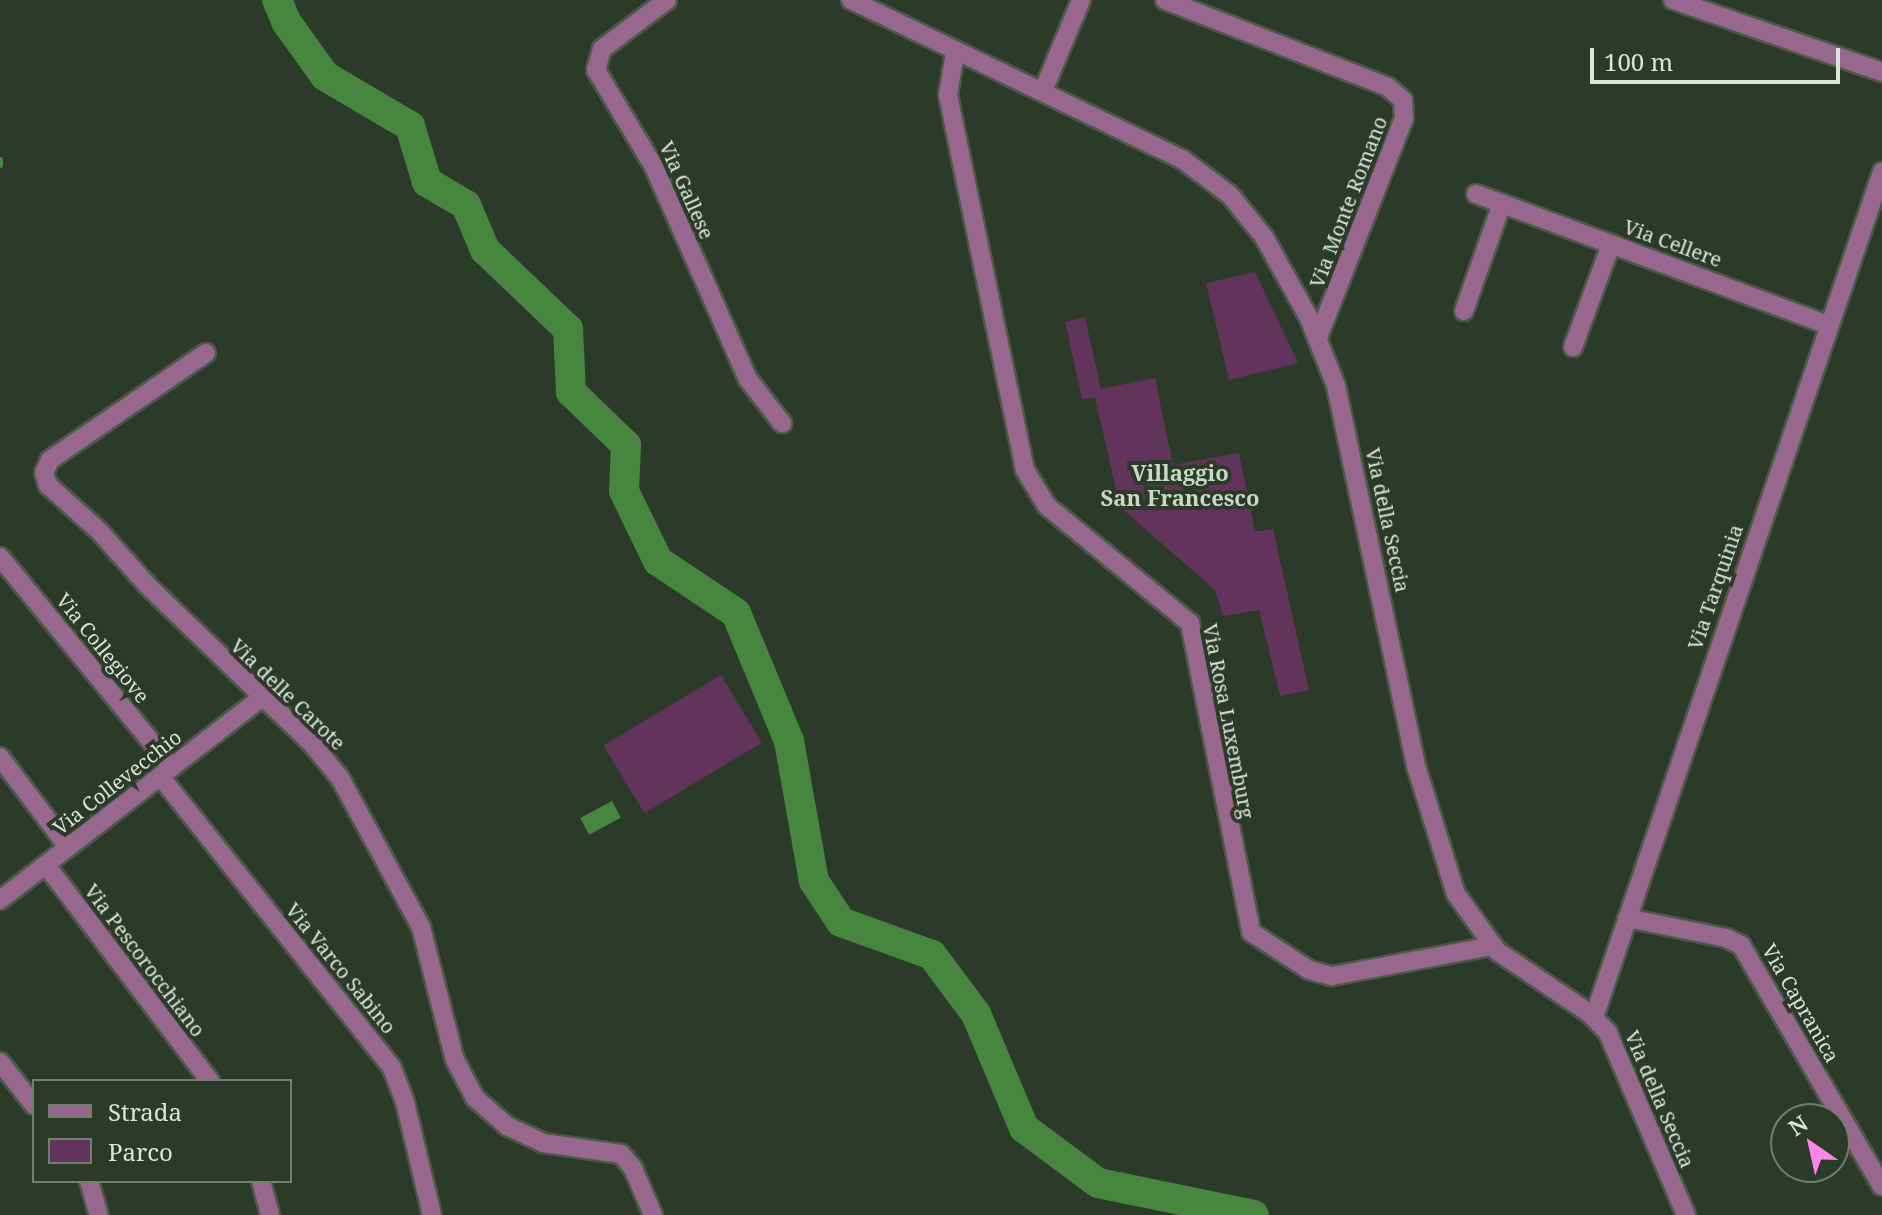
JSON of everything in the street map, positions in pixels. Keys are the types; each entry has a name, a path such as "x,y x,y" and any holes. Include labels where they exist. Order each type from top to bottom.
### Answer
{"street":[{"name":"Via Gallese","path":"667,0 604,46 596,70 650,159 748,379 782,423"},
{"name":"Via della Seccia","path":"851,0 955,53 1175,154 1225,190 1269,245 1318,337 1341,406 1431,820 1459,899 1492,946 1594,1017 1616,1048 1686,1215"},
{"path":"1043,91 1081,0"},
{"name":"Via Monte Romano","path":"1165,0 1388,87 1403,100 1404,118 1318,337"},
{"path":"1673,0 1882,72"},
{"name":"Via Rosa Luxemburg","path":"955,53 948,95 1027,476 1047,506 1190,623 1249,929 1309,970 1332,976 1492,946"},
{"name":"Via Tarquinia","path":"1594,1017 1882,172"},
{"name":"Via Cellere","path":"1476,194 1828,325"},
{"path":"1464,311 1502,203"},
{"path":"1573,347 1611,244"},
{"name":"Via delle Carote","path":"206,353 54,457 44,476 56,494 95,527 334,769 398,882 425,937 453,1055 475,1098 507,1126 543,1143 621,1154 633,1168 653,1215"},
{"name":"Via Collegiove","path":"0,557 166,771"},
{"name":"Via Collevecchio","path":"0,900 261,698"},
{"path":"0,757 68,847"},
{"name":"Via Varco Sabino","path":"166,771 392,1068 405,1102 432,1215"},
{"name":"Via Pescorocchiano","path":"46,865 208,1079"},
{"name":"Via Capranica","path":"1627,918 1726,938 1741,945 1882,1186"},
{"path":"0,1062 32,1102"},
{"path":"90,1183 99,1215"},
{"path":"262,1183 270,1215"}],"green space":[{"path":"1255,272 1298,363 1229,380 1206,283"},
{"path":"1085,317 1101,389 1155,378 1173,465 1239,453 1255,532 1273,529 1309,690 1280,696 1259,610 1223,616 1215,590 1120,507 1095,398 1082,399 1065,322"},
{"path":"721,675 762,743 644,813 604,746"}],"shaded area":[{"path":"612,801 621,818 589,835 580,818"}],"waterway":[{"path":"277,0 287,23 325,76 410,126 427,182 466,205 485,250 568,329 571,392 626,445 624,491 658,561 736,613 789,741 814,881 841,922 932,955 976,1014 1024,1128 1098,1183 1254,1215"},
{"path":"0,159 0,165"}],"district":[{"name":"Villaggio San Francesco","path":"1180,484"}]}
